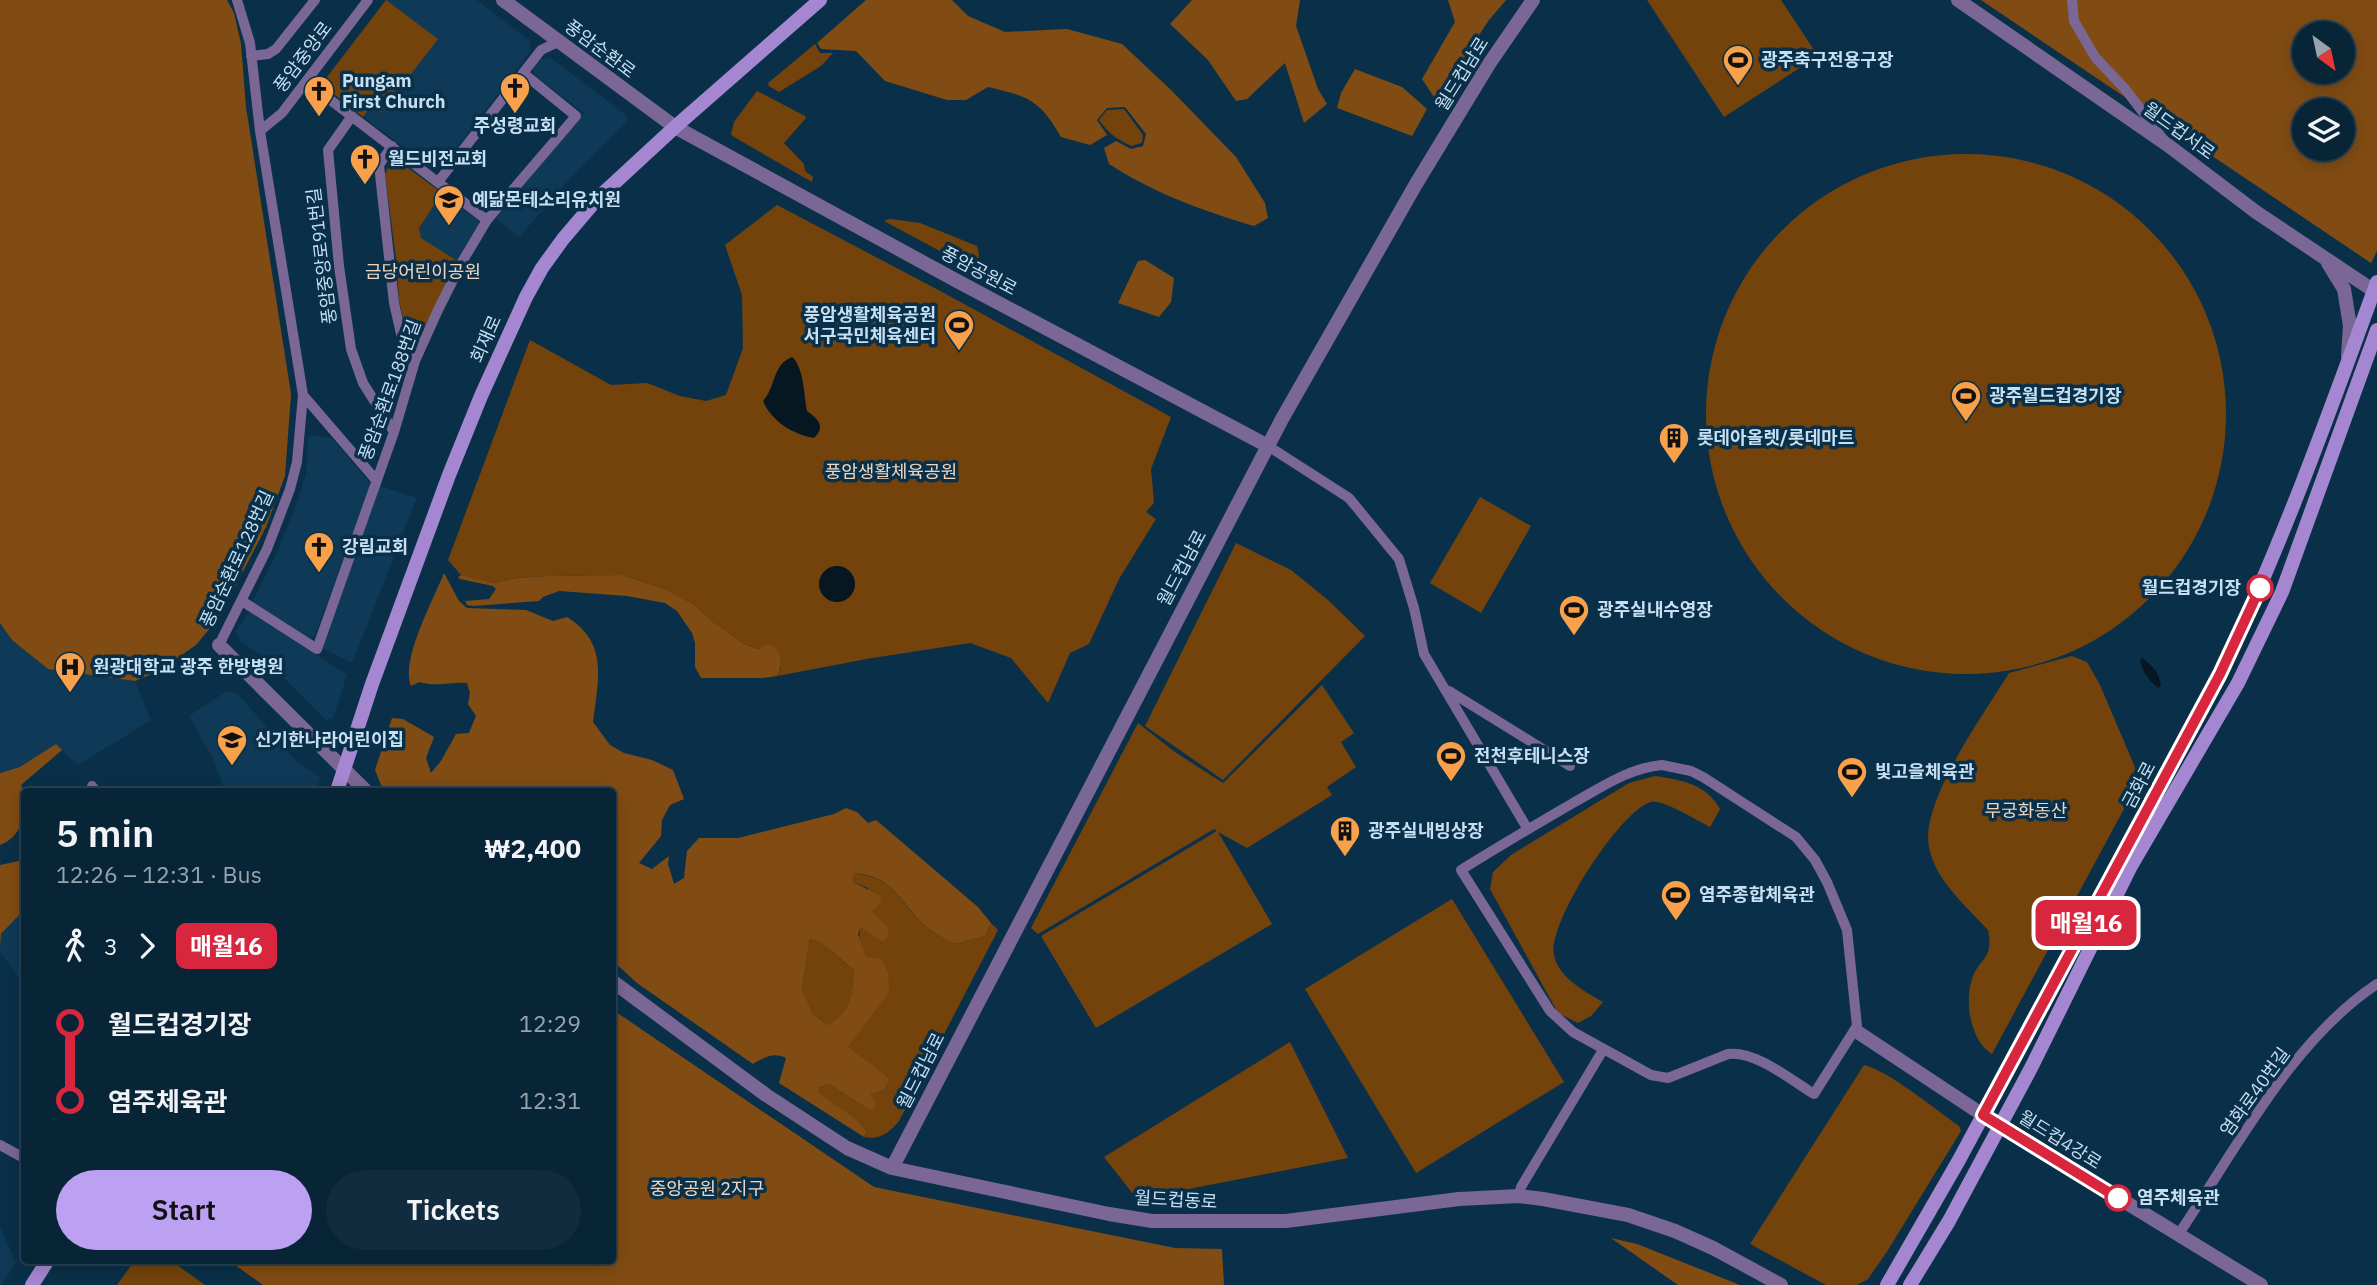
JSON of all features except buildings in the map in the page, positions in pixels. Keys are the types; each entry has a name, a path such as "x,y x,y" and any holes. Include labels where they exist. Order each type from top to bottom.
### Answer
{"main road":[{"name":"회재로","path":"338,788 372,684 449,475 526,297 542,268 597,199 820,0"},
{"name":"금화로","path":"1887,1285 1983,1115 2220,674 2280,541 2376,289"},
{"name":"금화로","path":"1910,1285 2031,1068 2131,866 2238,683 2282,592 2377,330"},
{"path":"32,1285 45,1264"}],"street":[{"name":"풍암순환로128번길","path":"237,0 246,27 251,56 260,131 303,395 297,462 290,489 267,549 219,645 345,772"},
{"path":"251,56 268,54 276,49 315,0"},
{"path":"353,0 366,4"},
{"name":"풍암순환로","path":"503,0 675,127"},
{"name":"월드컵남로","path":"892,1168 1268,446 1416,184 1489,64 1533,0"},
{"name":"월드컵서로","path":"1958,0 2169,146 2256,212 2325,259 2376,289"},
{"path":"2071,0 2074,21 2095,57 2126,90 2169,146"},
{"name":"풍암중앙로","path":"260,131 282,113 366,4"},
{"path":"438,182 541,50 558,42"},
{"name":"풍암순환로188번길","path":"242,601 317,649 394,432 415,361 462,262 488,220 576,116 523,73"},
{"path":"307,82 488,220"},
{"name":"풍암중앙로91번길","path":"352,116 328,150 339,266 351,349 363,383 394,432"},
{"name":"풍암공원로","path":"675,127 1268,446"},
{"path":"392,146 379,165 382,198 394,303 401,334 415,361"},
{"path":"2325,259 2344,289 2350,326 2347,364"},
{"path":"303,395 376,480"},
{"path":"1268,446 1349,498 1399,559 1424,654 1527,828"},
{"path":"1446,689 1570,766"},
{"path":"1662,765 1691,771 1796,837 1815,860 1847,930 1856,1031 1814,1094 1757,1059 1738,1052 1668,1078 1651,1075 1573,1032 1550,1011 1461,870 1527,828 1620,776 1649,766 1662,765"},
{"path":"345,772 363,788"},
{"name":"월드컵동로","path":"616,984 766,1095 847,1148 892,1168 1152,1221 1286,1221 1410,1204 1519,1196 1586,1206 1639,1219 1713,1248 1781,1285"},
{"name":"염화로40번길","path":"2178,1235 2257,1116 2296,1063 2337,1015 2377,984"},
{"name":"월드컵4강로","path":"1856,1031 1983,1115 2261,1285"},
{"path":"1519,1196 1526,1179 1603,1049"},
{"path":"0,1145 21,1156"}],"shaded area":[{"path":"386,0 477,0 530,41 531,51 441,168 433,170 325,87 324,81"},
{"path":"551,58 626,115 627,121 577,171 519,237 496,219 584,113 535,75 533,68 540,59"},
{"name":"예닮몬테소리유치원","path":"442,193 478,220 479,226 459,262 421,238 419,228"},
{"path":"792,357 801,375 807,411 820,426 814,438 799,434 777,421 763,401 777,371"},
{"path":"311,435 332,438 369,482 370,488 314,637 310,638 252,602 295,509 306,474 308,437"},
{"path":"380,486 417,498 352,663 322,648"},
{"path":"837,566 850,571 855,584 850,597 837,602 824,597 819,584 824,571"},
{"path":"248,613 254,613 347,675 333,718 326,720 262,656 240,641 236,631"},
{"name":"원광대학교 광주 한방병원","path":"0,623 12,640 48,669 135,681 151,720 78,765 56,745 20,767 0,773"},
{"path":"2143,658 2157,673 2161,686 2158,688 2144,672 2140,660"},
{"path":"227,691 238,694 296,761 321,778 316,788 224,788 213,759 189,716"},
{"path":"21,913 21,981 0,952 1,935"},
{"path":"0,1227 16,1263 1,1285 0,1285"}],"green space":[{"path":"0,0 227,0 234,13 241,44 246,107 291,394 285,476 266,527 220,616 196,645 157,672 135,681 48,669 12,640 0,623"},
{"path":"386,0 438,39 381,113 372,105 363,117 325,87 324,81"},
{"path":"866,0 952,0 968,16 1005,32 1067,29 1122,44 1236,157 1265,203 1268,218 1254,226 1216,214 1161,192 1109,164 1104,148 1116,141 1131,149 1143,146 1146,134 1125,107 1107,108 1097,120 1107,135 1090,145 1061,137 1039,107 1013,93 988,87 966,100 947,100 885,81 856,51 821,49 817,43"},
{"path":"1192,0 1300,0 1296,26 1318,89 1327,104 1304,123 1285,63 1247,99 1236,101 1208,60 1170,24"},
{"path":"1448,0 1506,0 1489,20 1436,100 1422,79 1455,22"},
{"name":"광주축구전용구장","path":"1647,0 1781,0 1818,56 1724,117"},
{"path":"1981,0 2377,0 2377,251 2371,263"},
{"path":"815,44 820,53 833,53 821,66 779,92 769,86 768,83"},
{"path":"1355,69 1402,87 1427,109 1412,136 1337,108 1341,93"},
{"path":"757,91 805,116 784,143 804,164 805,171 813,177 812,182 731,134 734,122"},
{"path":"1124,109 1143,135 1142,143 1131,146 1110,133 1099,120 1107,110"},
{"name":"광주월드컵경기장","path":"1966,154 2017,159 2066,173 2111,197 2150,230 2183,269 2207,314 2221,363 2226,414 2221,465 2207,514 2183,559 2150,598 2111,631 2066,655 2017,669 1966,674 1915,669 1866,655 1821,631 1782,598 1749,559 1725,514 1711,465 1706,414 1711,363 1725,314 1749,269 1782,230 1821,197 1866,173 1915,159"},
{"name":"금당어린이공원","path":"396,159 442,193 419,228 421,238 459,262 426,326 413,333 405,326 399,301 385,174"},
{"name":"풍암생활체육공원","path":"777,205 1171,417 1151,469 1154,503 1146,512 1156,519 1119,579 1089,644 1070,653 1048,703 1011,658 970,643 777,676 781,667 759,649 744,644 693,604 665,589 622,575 547,576 495,583 461,575 448,560 530,340 611,385 647,383 680,396 706,401 726,395 743,348 742,295 725,245"},
{"path":"890,219 920,223 977,246 977,271 884,221"},
{"path":"1145,260 1174,278 1171,302 1159,317 1118,303 1138,261"},
{"path":"1480,497 1531,526 1481,613 1430,583"},
{"path":"1236,543 1291,570 1328,600 1365,636 1223,780 1145,726"},
{"path":"444,573 459,601 467,608 526,610 553,621 567,617 580,627 589,638 598,664 593,722 610,745 624,753 652,760 673,770 684,799 670,805 662,820 661,836 639,863 652,869 669,856 668,864 674,884 684,878 687,851 699,838 738,838 834,814 846,808 857,812 868,823 876,820 978,907 991,923 985,936 954,944 926,926 887,884 867,875 854,873 853,882 879,895 882,902 872,911 888,927 888,936 883,942 861,927 858,934 866,957 881,959 888,972 889,993 848,1047 889,1078 884,1089 871,1094 876,1107 871,1111 829,1084 818,1088 818,1093 855,1118 867,1131 864,1137 779,1083 786,1058 770,1056 753,1064 637,983 616,964 616,788 385,788 381,785 375,770 392,718 403,719 434,737 426,758 431,773 456,734 469,733 476,716 468,704 470,693 467,683 419,682 411,686 410,661 426,613","holes":["810,939 827,947 854,970 849,1002 841,1014 827,1025 813,1014 802,989"]},
{"path":"461,575 495,583 547,576 622,575 665,589 693,604 744,644 758,649 767,644 775,647 780,658 780,668 777,676 763,678 701,678 695,667 695,643 692,633 677,611 665,603 627,596 559,591 539,601 473,606 467,605 465,601 489,599 496,589 460,579 458,577"},
{"name":"무궁화동산","path":"2072,656 2087,662 2100,685 2140,779 1992,1054 1974,1031 1969,1010 1972,979 1989,947 1988,930 1953,892 1938,871 1929,847 1929,828 1944,782 2009,673"},
{"path":"1322,685 1354,733 1341,742 1356,767 1327,787 1332,795 1247,848 1218,832 1272,924 1096,1028 1041,936 1217,831 1214,829 1038,934 1031,928 1138,723 1175,752 1223,783"},
{"path":"56,744 62,750 21,785 21,824 8,841 0,845 0,773 20,767"},
{"path":"1655,776 1684,782 1700,789 1708,794 1720,809 1710,827 1672,807 1651,802 1622,825 1588,870 1562,919 1555,940 1554,955 1561,970 1573,983 1603,1002 1591,1016 1578,1023 1558,1013 1490,889 1493,872 1511,855 1629,783"},
{"path":"21,861 21,913 1,934 0,948 0,865"},
{"path":"854,873 888,885 926,926 954,944 985,936 991,923 998,930 899,1121 888,1132 875,1137 864,1137 867,1131 855,1118 818,1094 818,1088 829,1084 871,1111 871,1094 884,1089 889,1078 847,1047 889,992 863,953 859,935 861,927 883,941 888,927 872,911 868,888 853,882"},
{"path":"1452,899 1564,1082 1416,1173 1305,989"},
{"path":"810,939 827,947 854,970 846,1009 827,1025 813,1014 802,989"},
{"name":"중앙공원 2지구","path":"616,1012 874,1187 1175,1248 1222,1249 1224,1285 263,1285 234,1264 616,1264"},
{"path":"1290,1042 1348,1158 1137,1199 1104,1157"},
{"path":"1864,1065 1899,1083 1959,1126 1961,1131 1868,1279 1857,1285 1826,1285 1750,1244"},
{"path":"1611,1238 1637,1244 1740,1285 1678,1285"},
{"path":"132,1264 176,1264 205,1285 117,1285"}],"bus line":[{"name":"매월16","path":"2118,1198 1983,1115 2220,674 2260,588"}],"place":[{"name":"광주축구전용구장","path":"1738,87"},
{"name":"주성령교회","path":"515,115"},
{"name":"Pungam First Church","path":"319,118"},
{"name":"월드비전교회","path":"365,186"},
{"name":"예닮몬테소리유치원","path":"449,227"},
{"name":"풍암생활체육공원 서구국민체육센터","path":"959,352"},
{"name":"광주월드컵경기장","path":"1966,423"},
{"name":"롯데아올렛/롯데마트","path":"1674,465"},
{"name":"강림교회","path":"319,574"},
{"name":"월드컵경기장","path":"2260,588"},
{"name":"광주실내수영장","path":"1574,637"},
{"name":"원광대학교 광주 한방병원","path":"70,694"},
{"name":"신기한나라어린이집","path":"232,767"},
{"name":"전천후테니스장","path":"1451,783"},
{"name":"빛고을체육관","path":"1852,799"},
{"name":"광주실내빙상장","path":"1345,858"},
{"name":"염주종합체육관","path":"1676,922"},
{"name":"염주체육관","path":"2118,1198"}]}
